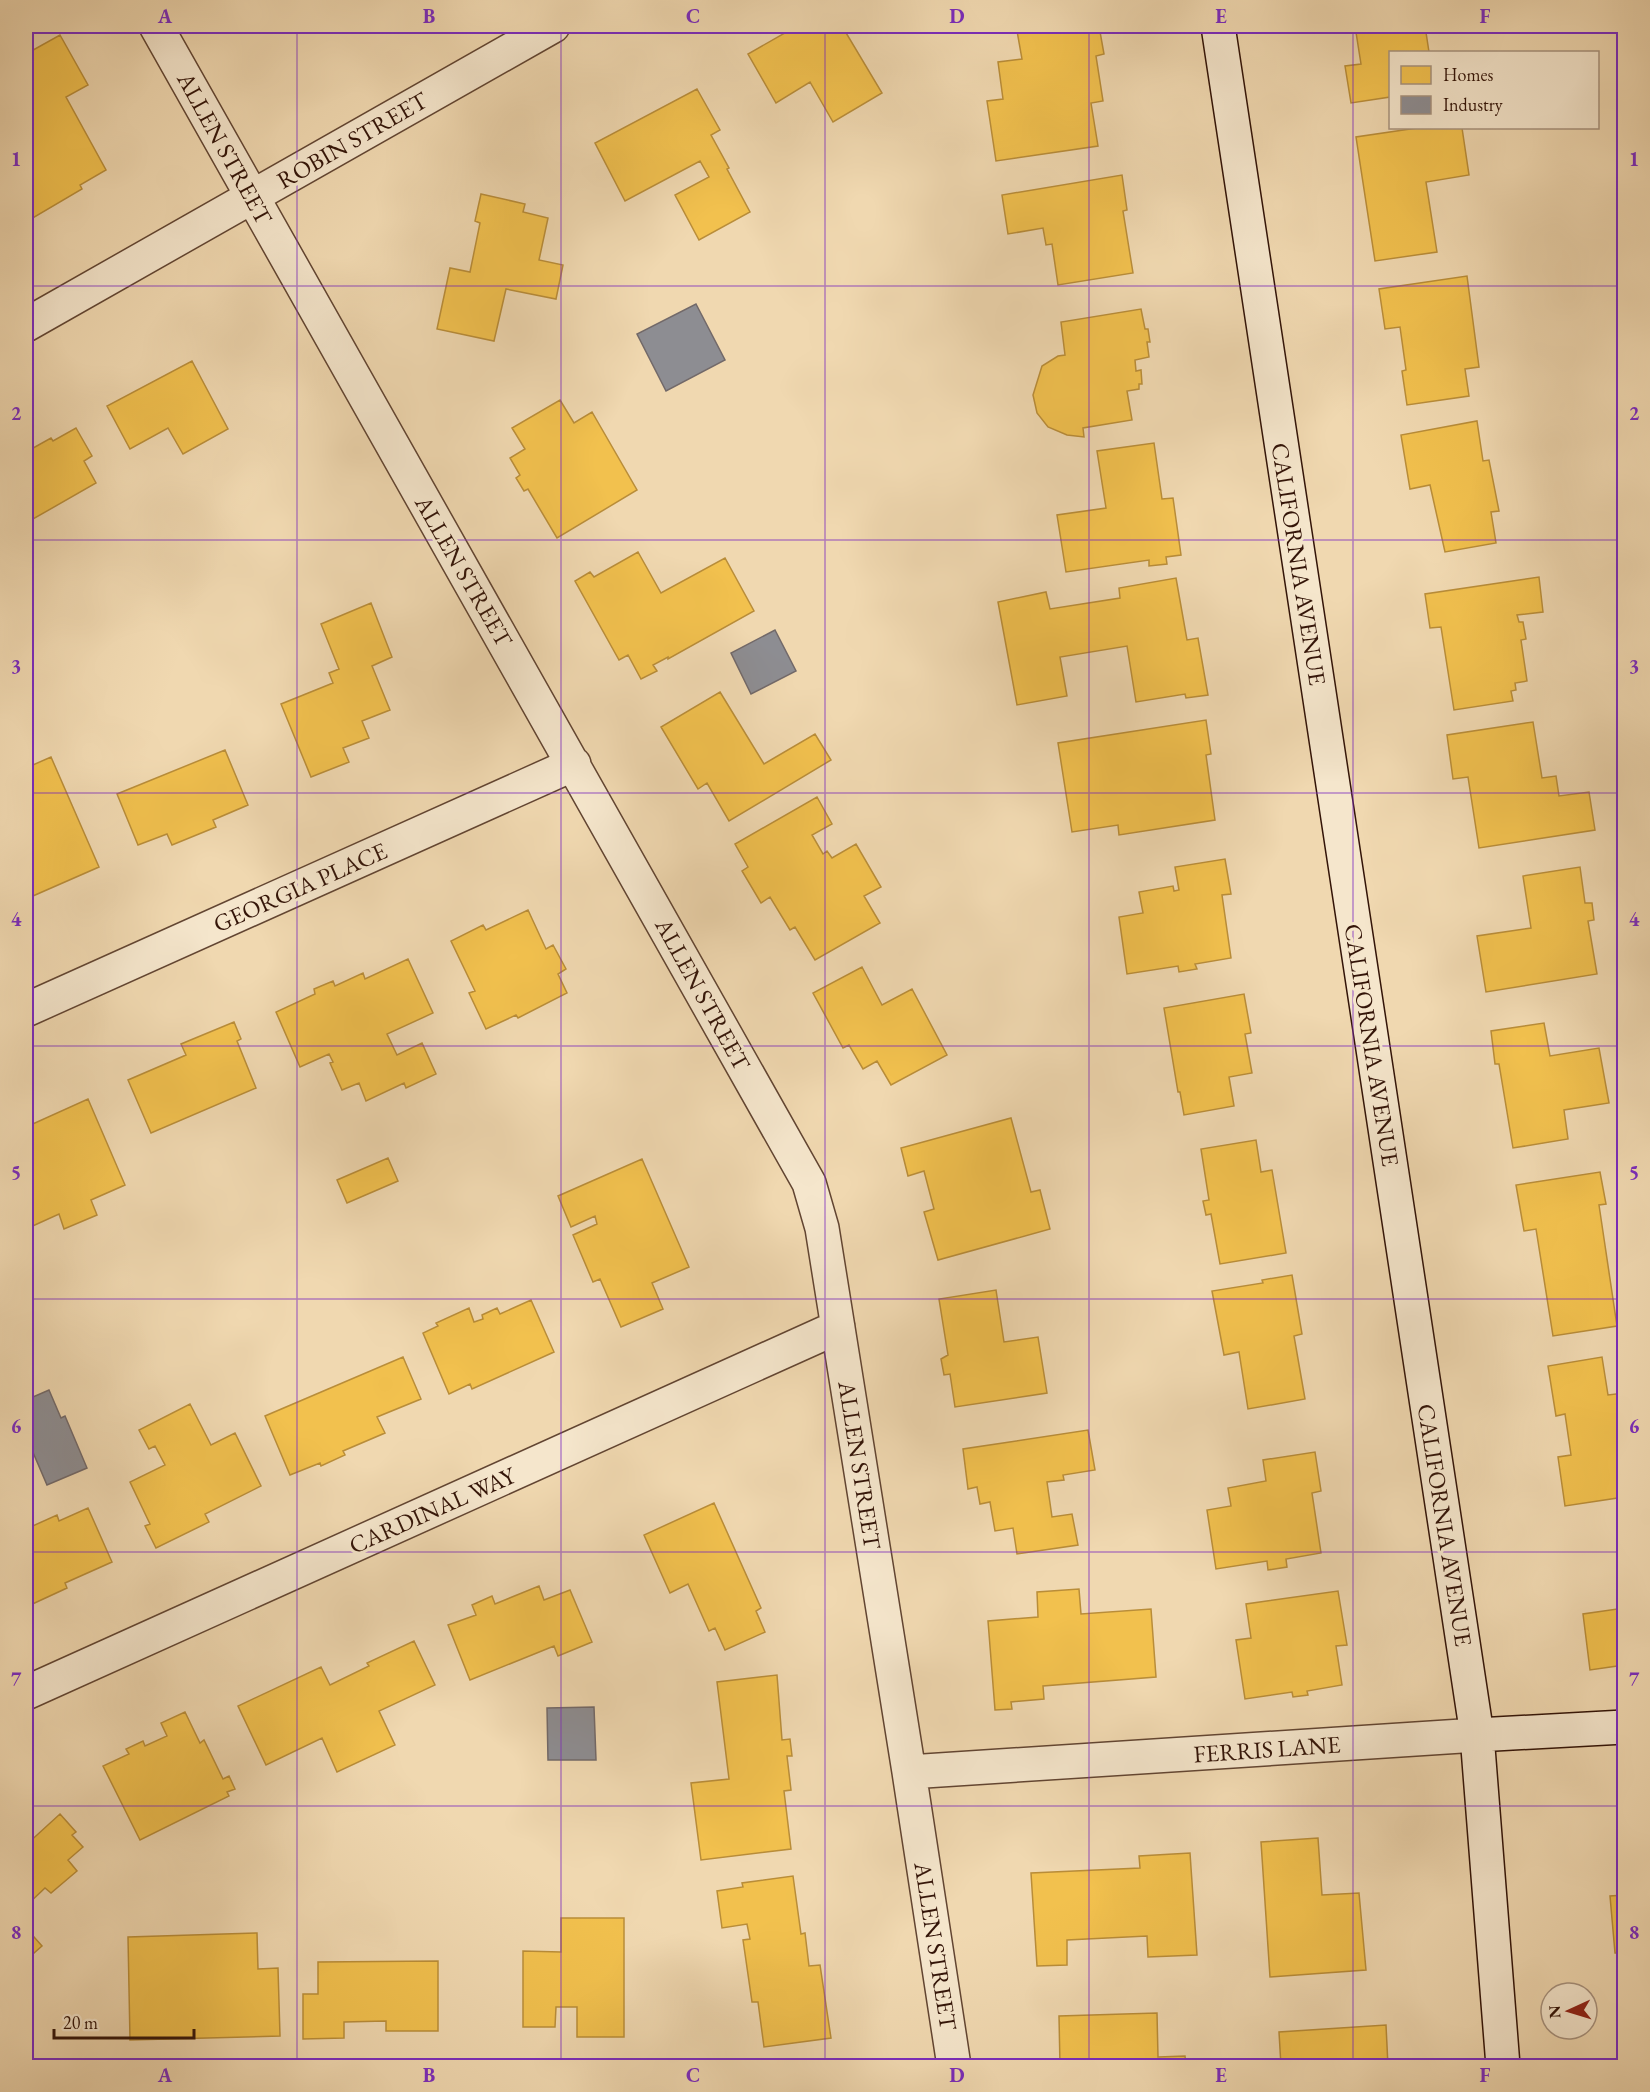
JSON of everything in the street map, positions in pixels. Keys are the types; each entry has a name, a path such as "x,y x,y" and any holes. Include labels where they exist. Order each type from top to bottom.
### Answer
{"street":[{"name":"ALLEN STREET","path":"156,26 809,1183 822,1228 954,2067"},
{"name":"ROBIN STREET","path":"26,324 553,26"},
{"name":"CALIFORNIA AVENUE","path":"1218,26 1477,1735 1503,2067"},
{"name":"GEORGIA PLACE","path":"26,1010 574,764"},
{"name":"CARDINAL WAY","path":"26,1693 838,1327"},
{"name":"FERRIS LANE","path":"909,1772 1624,1727"}],"building: Homes":[{"path":"332,26 364,26 363,33"},
{"path":"797,26 842,26 882,93 833,122 810,82 776,103 748,54"},
{"path":"1055,26 1099,26 1104,54 1096,56 1103,101 1091,103 1098,146 996,161 987,101 1003,99 998,62 1022,59 1017,31"},
{"path":"1355,26 1425,26 1429,51 1389,51 1389,97 1351,103 1345,66 1361,64"},
{"path":"60,35 88,85 66,97 106,170 80,185 82,189 26,222 26,54"},
{"path":"697,89 720,130 711,135 750,212 699,240 675,195 709,177 700,161 625,201 595,143"},
{"path":"1410,129 1462,129 1469,175 1426,182 1437,252 1375,261 1356,137"},
{"path":"1122,175 1127,210 1123,211 1133,273 1058,285 1052,244 1046,245 1043,228 1008,234 1002,195"},
{"path":"481,194 525,204 523,212 548,218 539,260 563,265 556,299 506,289 494,341 437,329 450,268 470,272 480,223 475,221"},
{"path":"1467,276 1479,367 1465,369 1469,396 1407,405 1402,371 1406,370 1400,327 1385,329 1379,289"},
{"path":"1141,309 1145,329 1148,329 1149,357 1135,360 1136,371 1141,370 1142,384 1139,384 1139,389 1127,391 1132,420 1083,428 1084,437 1067,435 1048,427 1037,413 1033,395 1042,366 1058,356 1065,355 1061,322"},
{"path":"192,361 228,429 183,454 168,428 130,449 107,406"},
{"path":"560,400 574,423 592,412 637,490 557,538 528,489 524,491 516,478 520,475 510,458 525,449 512,428"},
{"path":"1477,421 1483,461 1489,460 1499,511 1491,512 1496,543 1445,552 1430,485 1410,489 1401,435"},
{"path":"76,428 92,456 84,461 96,483 26,523 26,452 51,438 53,441"},
{"path":"1154,443 1162,499 1173,498 1181,555 1166,557 1167,564 1149,566 1149,560 1066,572 1057,515 1106,508 1097,451"},
{"path":"638,552 661,593 725,558 754,611 653,665 657,671 641,679 628,655 619,660 575,581 590,572 594,577"},
{"path":"1539,577 1543,612 1517,615 1519,622 1523,622 1526,639 1521,640 1527,681 1515,683 1516,690 1511,691 1513,701 1454,710 1441,627 1430,628 1425,594"},
{"path":"1176,578 1187,640 1198,638 1208,695 1186,698 1185,694 1136,702 1127,646 1060,657 1067,696 1017,705 998,602 1046,592 1050,609 1120,598 1119,588"},
{"path":"371,603 392,657 372,666 390,710 362,721 369,738 343,748 349,762 311,777 281,704 333,683 329,673 339,669 321,624"},
{"path":"720,692 764,764 815,734 831,760 729,821 707,783 698,789 661,727"},
{"path":"1206,720 1211,754 1206,755 1215,820 1119,835 1118,825 1072,832 1058,743"},
{"path":"1533,722 1542,778 1556,776 1559,796 1589,792 1595,830 1479,848 1468,777 1453,779 1447,735"},
{"path":"225,750 248,805 213,820 216,827 172,845 167,834 138,845 117,794"},
{"path":"51,757 99,867 26,899 26,768"},
{"path":"817,797 832,824 812,835 823,854 827,851 832,858 856,844 881,887 864,896 880,923 815,960 795,927 790,930 770,897 761,903 742,871 748,867 735,844"},
{"path":"1225,859 1231,894 1222,895 1231,958 1195,964 1197,969 1179,972 1178,966 1127,974 1119,917 1143,913 1139,892 1173,886 1174,891 1179,890 1175,867"},
{"path":"1580,867 1585,903 1592,903 1594,920 1588,921 1597,974 1486,992 1477,936 1531,928 1523,876"},
{"path":"528,910 546,949 553,945 566,969 558,974 567,993 518,1018 516,1015 486,1029 469,993 475,991 451,941 483,925 486,930"},
{"path":"408,959 433,1013 387,1034 397,1055 422,1043 436,1074 406,1088 404,1083 366,1101 359,1083 342,1090 330,1063 333,1062 329,1054 300,1067 276,1012 315,994 314,989 333,981 335,986 363,973 365,979"},
{"path":"862,967 882,1005 912,989 947,1055 891,1085 877,1061 863,1069 849,1045 843,1048 813,993"},
{"path":"1244,994 1251,1033 1245,1034 1252,1073 1229,1077 1234,1106 1184,1115 1164,1008"},
{"path":"234,1022 241,1039 237,1041 256,1088 151,1133 128,1080 186,1055 181,1044"},
{"path":"1544,1023 1550,1056 1599,1048 1609,1103 1564,1110 1568,1139 1513,1148 1499,1064 1495,1064 1491,1031"},
{"path":"88,1099 125,1185 91,1200 97,1215 64,1229 59,1214 26,1229 26,1127"},
{"path":"1011,1118 1031,1192 1040,1190 1050,1229 938,1260 924,1212 934,1209 924,1171 908,1176 901,1148"},
{"path":"1256,1140 1261,1172 1272,1170 1286,1253 1220,1264 1211,1214 1206,1215 1203,1201 1209,1200 1201,1149"},
{"path":"388,1158 398,1181 347,1203 337,1180"},
{"path":"642,1159 689,1267 652,1283 663,1309 621,1327 600,1279 593,1282 573,1235 597,1224 595,1216 571,1227 558,1196"},
{"path":"1600,1172 1606,1204 1599,1205 1617,1326 1553,1336 1536,1229 1524,1231 1516,1185"},
{"path":"1292,1275 1302,1334 1294,1336 1305,1399 1248,1409 1239,1352 1224,1355 1212,1291 1263,1283 1262,1280"},
{"path":"996,1290 1004,1342 1038,1337 1047,1393 955,1407 950,1374 944,1375 941,1359 948,1355 939,1299"},
{"path":"531,1300 554,1352 472,1389 470,1384 449,1394 423,1333 438,1326 436,1323 469,1308 474,1322 483,1319 482,1315 497,1308 500,1314"},
{"path":"403,1357 421,1399 377,1417 385,1433 343,1451 345,1455 321,1466 320,1463 290,1475 265,1416"},
{"path":"1602,1357 1608,1395 1624,1393 1624,1497 1565,1506 1558,1457 1571,1455 1565,1414 1556,1416 1548,1366"},
{"path":"190,1404 211,1445 235,1433 261,1486 205,1514 209,1522 156,1548 145,1526 150,1524 130,1482 165,1465 155,1446 149,1449 139,1430"},
{"path":"1088,1430 1095,1470 1063,1475 1064,1480 1047,1482 1052,1517 1072,1514 1078,1545 1017,1554 1013,1528 995,1531 990,1502 980,1504 977,1487 968,1489 963,1449"},
{"path":"1315,1452 1321,1491 1312,1493 1321,1553 1286,1559 1287,1567 1268,1570 1267,1561 1216,1569 1207,1510 1231,1506 1228,1488 1266,1481 1263,1460"},
{"path":"714,1503 761,1608 756,1611 765,1632 725,1650 715,1628 709,1631 688,1584 670,1593 644,1535"},
{"path":"88,1508 112,1562 65,1583 67,1588 26,1607 26,1529 57,1515 59,1521"},
{"path":"539,1586 544,1600 570,1590 592,1642 558,1656 554,1646 470,1680 448,1625 476,1615 472,1605 492,1596 495,1604"},
{"path":"1079,1589 1081,1614 1151,1609 1156,1677 1043,1686 1044,1699 1011,1702 1012,1709 995,1710 988,1621 1038,1617 1037,1592"},
{"path":"1338,1591 1347,1645 1336,1646 1342,1685 1307,1691 1308,1695 1293,1697 1292,1692 1245,1699 1236,1640 1251,1638 1246,1604"},
{"path":"1624,1608 1624,1665 1590,1670 1583,1614"},
{"path":"414,1641 435,1685 379,1711 395,1745 337,1772 322,1738 266,1765 238,1706 321,1667 330,1685 369,1666 367,1663"},
{"path":"777,1675 782,1740 790,1739 792,1756 787,1756 791,1790 784,1791 791,1849 701,1860 691,1783 729,1779 717,1682"},
{"path":"185,1712 200,1743 204,1740 223,1779 229,1776 235,1789 227,1792 229,1796 140,1840 103,1766 129,1754 126,1749 143,1741 145,1746 167,1736 161,1723"},
{"path":"1620,1808 1624,1808 1624,1858"},
{"path":"60,1814 76,1832 72,1835 83,1847 68,1860 77,1871 51,1893 45,1888 26,1906 26,1845"},
{"path":"1318,1838 1322,1895 1359,1893 1366,1970 1270,1977 1261,1842"},
{"path":"1190,1853 1197,1955 1148,1957 1147,1936 1067,1940 1067,1965 1037,1966 1031,1873 1140,1868 1139,1856"},
{"path":"793,1876 801,1934 805,1933 809,1966 820,1965 831,2038 764,2047 758,2002 752,2002 743,1940 750,1939 747,1924 722,1928 717,1891 743,1887 742,1883"},
{"path":"1624,1895 1624,1953 1615,1953 1610,1896"},
{"path":"561,1918 624,1918 624,2037 577,2037 577,2007 556,2007 555,2027 523,2027 523,1951 561,1952"},
{"path":"26,1928 42,1946 26,1960"},
{"path":"257,1933 258,1969 278,1968 280,2036 130,2040 128,1937"},
{"path":"438,1961 438,2031 386,2031 386,2021 344,2022 344,2038 303,2039 303,1994 318,1994 318,1962"},
{"path":"1624,1995 1624,2026 1620,2026 1619,1996"},
{"path":"1157,2013 1158,2057 1185,2056 1186,2066 1060,2066 1059,2016"},
{"path":"1386,2025 1388,2066 1281,2066 1279,2032"}],"building: Industry":[{"path":"696,304 725,360 666,391 637,334"},
{"path":"775,630 796,671 751,694 731,653"},
{"path":"49,1390 61,1418 65,1416 87,1468 47,1485 26,1436 26,1400"},
{"path":"594,1707 596,1760 548,1760 547,1708"}]}
